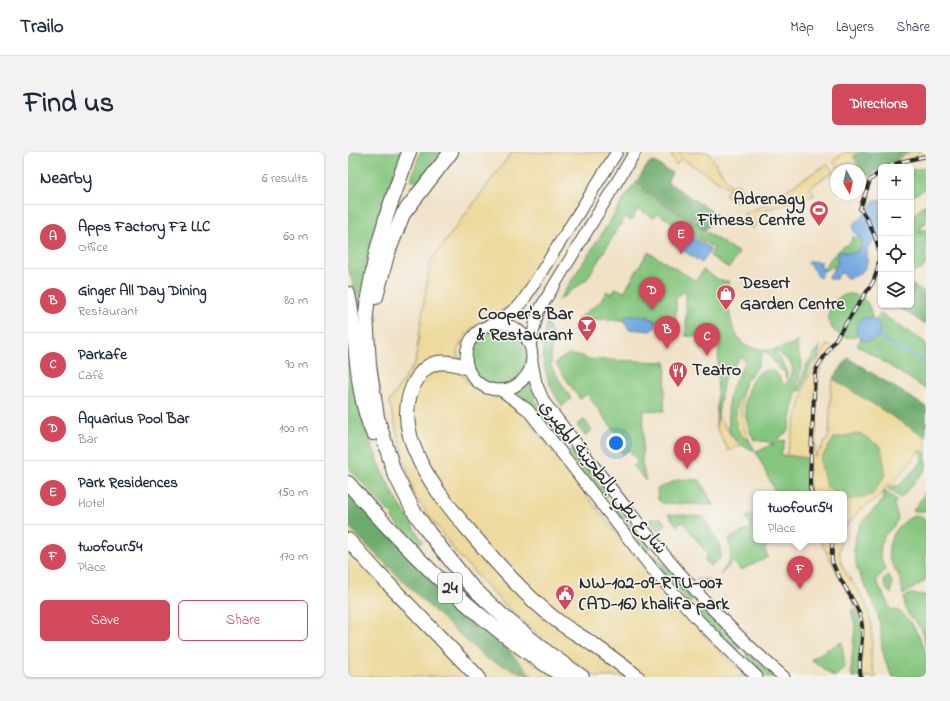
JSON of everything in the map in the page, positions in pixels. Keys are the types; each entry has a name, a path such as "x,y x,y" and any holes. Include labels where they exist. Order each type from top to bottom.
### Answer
{"highway":[{"path":"394,472 376,417 369,365 366,314 371,275 376,254 387,214 409,152"},
{"path":"369,365 376,299 387,255 403,214 451,152"},
{"path":"348,294 354,325 359,381 363,404 377,442 417,516 428,533 470,585 504,618 548,653 582,677"},
{"path":"466,367 450,362 436,363 427,368 418,376 411,390 407,406 408,423 420,463 432,484 448,506 491,557 526,593 556,620 614,658 637,677"},
{"name":"24","path":"348,483 406,547 461,598 542,664 565,677"},
{"name":"24","path":"348,540 376,572 478,677"},
{"path":"348,551 376,572"}],"street":[{"path":"496,324 521,304 618,152"},
{"path":"530,346 538,312 635,152"},
{"path":"504,324 513,327 526,338 530,346 532,362 528,372 522,381 512,388 501,390 490,389 480,385 472,377 466,367 465,357 467,347 471,339 478,331 486,326 504,324"},
{"name":"شارع بطي بالطحينة المهيري","path":"532,362 536,383 544,402 640,526 666,558 716,614 743,641 784,677"},
{"name":"شارع بطي بالطحينة المهيري","path":"501,390 528,410 654,570 701,623 757,677"}],"green space":[{"path":"348,152 401,152 375,228 365,266 360,306 348,267"},
{"path":"420,152 442,152 418,183 411,180"},
{"path":"860,152 910,152 890,164 878,164 878,171 866,178 866,164 858,164 853,156"},
{"path":"655,162 672,173 667,182 716,214 705,230 635,184 649,163"},
{"path":"926,168 926,188 914,195 914,170"},
{"path":"633,185 739,253 729,268 710,256 714,248 657,213 654,218 638,209 631,221 625,217 587,279 559,300"},
{"path":"926,204 926,223 922,225 919,234 922,230 926,230 926,264 921,270 914,271 914,215 921,207"},
{"path":"851,237 860,238 862,243 861,248 854,253 842,252 836,258 838,261 837,265 823,271 833,256 851,242"},
{"path":"648,252 696,281 703,270 721,281 729,281 730,318 737,336 745,346 773,350 798,341 797,350 802,362 789,430 771,445 769,442 754,440 745,412 747,393 750,384 755,377 760,372 766,370 772,371 778,376 784,386 792,374 792,365 774,350 787,370 786,379 785,371 781,370 764,350 757,368 745,382 737,405 736,416 745,438 749,440 756,452 741,445 733,437 729,430 728,404 731,389 745,362 741,356 724,379 716,427 719,338 686,336 686,290 676,297 676,322 655,321 646,316 627,315 625,320 587,319 586,325 577,319 600,302 607,291 612,294 616,288 624,292"},
{"path":"914,286 926,293 925,324 900,308 914,308"},
{"path":"850,294 859,296 866,301 870,308 872,317 857,335 858,336 847,337 838,334 832,328 829,321 829,312 832,304 839,298"},
{"path":"880,313 926,343 926,389 857,345 861,339 864,340 877,321 876,319"},
{"path":"547,322 552,336 551,366 571,399 562,406 551,386 544,366 543,344"},
{"path":"492,328 504,328 519,336 527,351 527,363 519,378 504,386 492,386 477,378 469,363 469,351 477,336"},
{"path":"348,343 368,436 395,497 423,542 418,545 392,519 393,516 348,467"},
{"path":"820,345 818,358 810,367 801,391 798,391 806,365"},
{"path":"567,355 584,356 584,359 666,362 664,411 644,410 642,463 646,481 633,466 638,462 629,450 623,454 616,444 621,440 587,394 580,399 555,363"},
{"path":"848,358 926,407 926,438 833,379"},
{"path":"530,383 536,401 568,442 563,446 531,405 516,392"},
{"path":"584,420 592,430 585,436 577,425"},
{"path":"860,433 881,447 886,474 872,495 848,500 847,491 834,491 826,486 820,460 834,438"},
{"path":"785,440 781,455 808,458 809,491 786,491 782,489 781,491 773,491 774,489 756,452 774,443"},
{"path":"573,449 608,495 603,499 567,453"},
{"path":"920,450 926,454 926,469 901,498 888,489 889,487 900,485 922,461"},
{"path":"679,479 700,480 713,505 662,503 658,500 657,489"},
{"path":"348,490 470,619 502,643 533,677 486,659 374,553 348,526"},
{"path":"884,491 897,500 894,504 898,519 893,527 884,536 880,555 885,570 876,580 891,610 903,614 918,634 925,649 926,677 893,677 886,663 882,648 880,624 876,609 857,569 854,551 856,535 861,523 884,499"},
{"path":"926,492 926,511 913,511"},
{"path":"613,502 650,548 645,552 608,506"},
{"path":"668,514 704,517 720,549 720,558 710,566 704,559 708,555 683,522 677,526"},
{"path":"753,514 753,543 775,543 764,548 768,557 741,570 733,562 720,575 726,567 731,555 728,540 752,527 746,517"},
{"path":"922,516 926,523 926,580 903,595 900,578 889,557 889,546 897,529 905,521 911,517"},
{"path":"661,518 666,525 658,531 649,520"},
{"path":"655,555 694,599 689,603 650,559"},
{"path":"888,575 892,582 891,594 884,583 884,579"},
{"path":"708,579 713,585 706,591 697,580"},
{"path":"910,594 926,595 926,646 924,635 906,610 904,598"},
{"path":"700,606 741,647 737,652 695,611"},
{"path":"856,608 860,618 862,633 860,667 861,677 852,677 851,670 855,625 851,611"},
{"path":"842,642 845,668 834,677 811,659"},
{"path":"748,653 775,677 766,677 744,658"}],"sand":[{"path":"512,152 612,152 516,301 498,315 485,320 469,330 457,353 463,375 467,382 474,388 483,393 494,395 524,414 577,484 668,598 729,660 748,677 596,677 549,644 503,603 457,554 414,495 389,402 415,363 430,262"},
{"path":"673,152 681,154 682,152 708,152 731,187 737,183 745,194 744,198 740,201 736,201 725,194 729,188 681,158 676,165 672,157"},
{"path":"846,152 860,152 853,156 857,164 836,164 833,160"},
{"path":"910,152 926,152 926,158 893,162"},
{"path":"827,164 830,168 830,174 810,187 815,195 790,201 781,206 767,209 763,217 752,229 744,217 745,212 757,209"},
{"path":"827,345 834,349 818,374 815,457 829,436 831,388 833,379 926,438 926,454 920,450 893,484 887,486 879,497 860,510 847,526 847,499 872,495 886,474 881,447 860,433 834,438 820,460 826,486 834,491 809,491 808,458 786,455 807,380"},
{"path":"743,388 741,402 742,421 749,440 743,436 736,424 738,402"},
{"path":"718,416 733,438 741,445 729,451 716,427"},
{"path":"348,526 420,598 486,659 531,677 348,677"},
{"path":"822,543 840,543 839,550 840,560 843,568 863,598 867,607 872,631 871,662 877,677 861,677 862,625 856,608"},
{"path":"502,643 556,677 533,677"}],"water":[{"path":"874,200 878,201 878,238 869,246 865,269 860,274 853,277 846,278 842,273 839,274 836,279 829,279 829,276 838,263 836,256 838,253 854,253 861,248 862,241 854,232 853,226 867,212"},
{"path":"681,230 711,249 702,263 672,243"},
{"path":"809,261 822,262 820,265 824,269 820,278 808,264"},
{"path":"627,315 646,316 656,322 656,327 650,331 629,329 624,321"},
{"path":"868,317 877,320 880,329 877,338 868,341 859,338 856,329 859,320"}],"waterway":[{"path":"878,336 903,351 926,362"}],"railway":[{"path":"895,164 926,156"},
{"path":"811,491 810,477 815,373 818,366 873,282 876,274 879,261 877,242 869,222 860,209 870,180 878,173"},
{"path":"832,543 833,564 836,572 854,602 862,625 860,665 861,677"}],"place":[{"name":"Adrenagy Fitness Centre","path":"819,227"},
{"name":"Park Residences","path":"681,254"},
{"name":"Aquarius Pool Bar","path":"652,310"},
{"name":"Desert Garden Centre","path":"726,311"},
{"name":"Cooper's Bar & Restaurant","path":"587,342"},
{"name":"Ginger All Day Dining","path":"667,349"},
{"name":"Parkafe","path":"707,356"},
{"name":"Teatro","path":"678,388"},
{"name":"Apps Factory FZ LLC","path":"687,469"},
{"name":"twofour54","path":"800,589"},
{"name":"NW-102-09-RTU-007 (AD-16) khalifa park","path":"565,611"}]}
